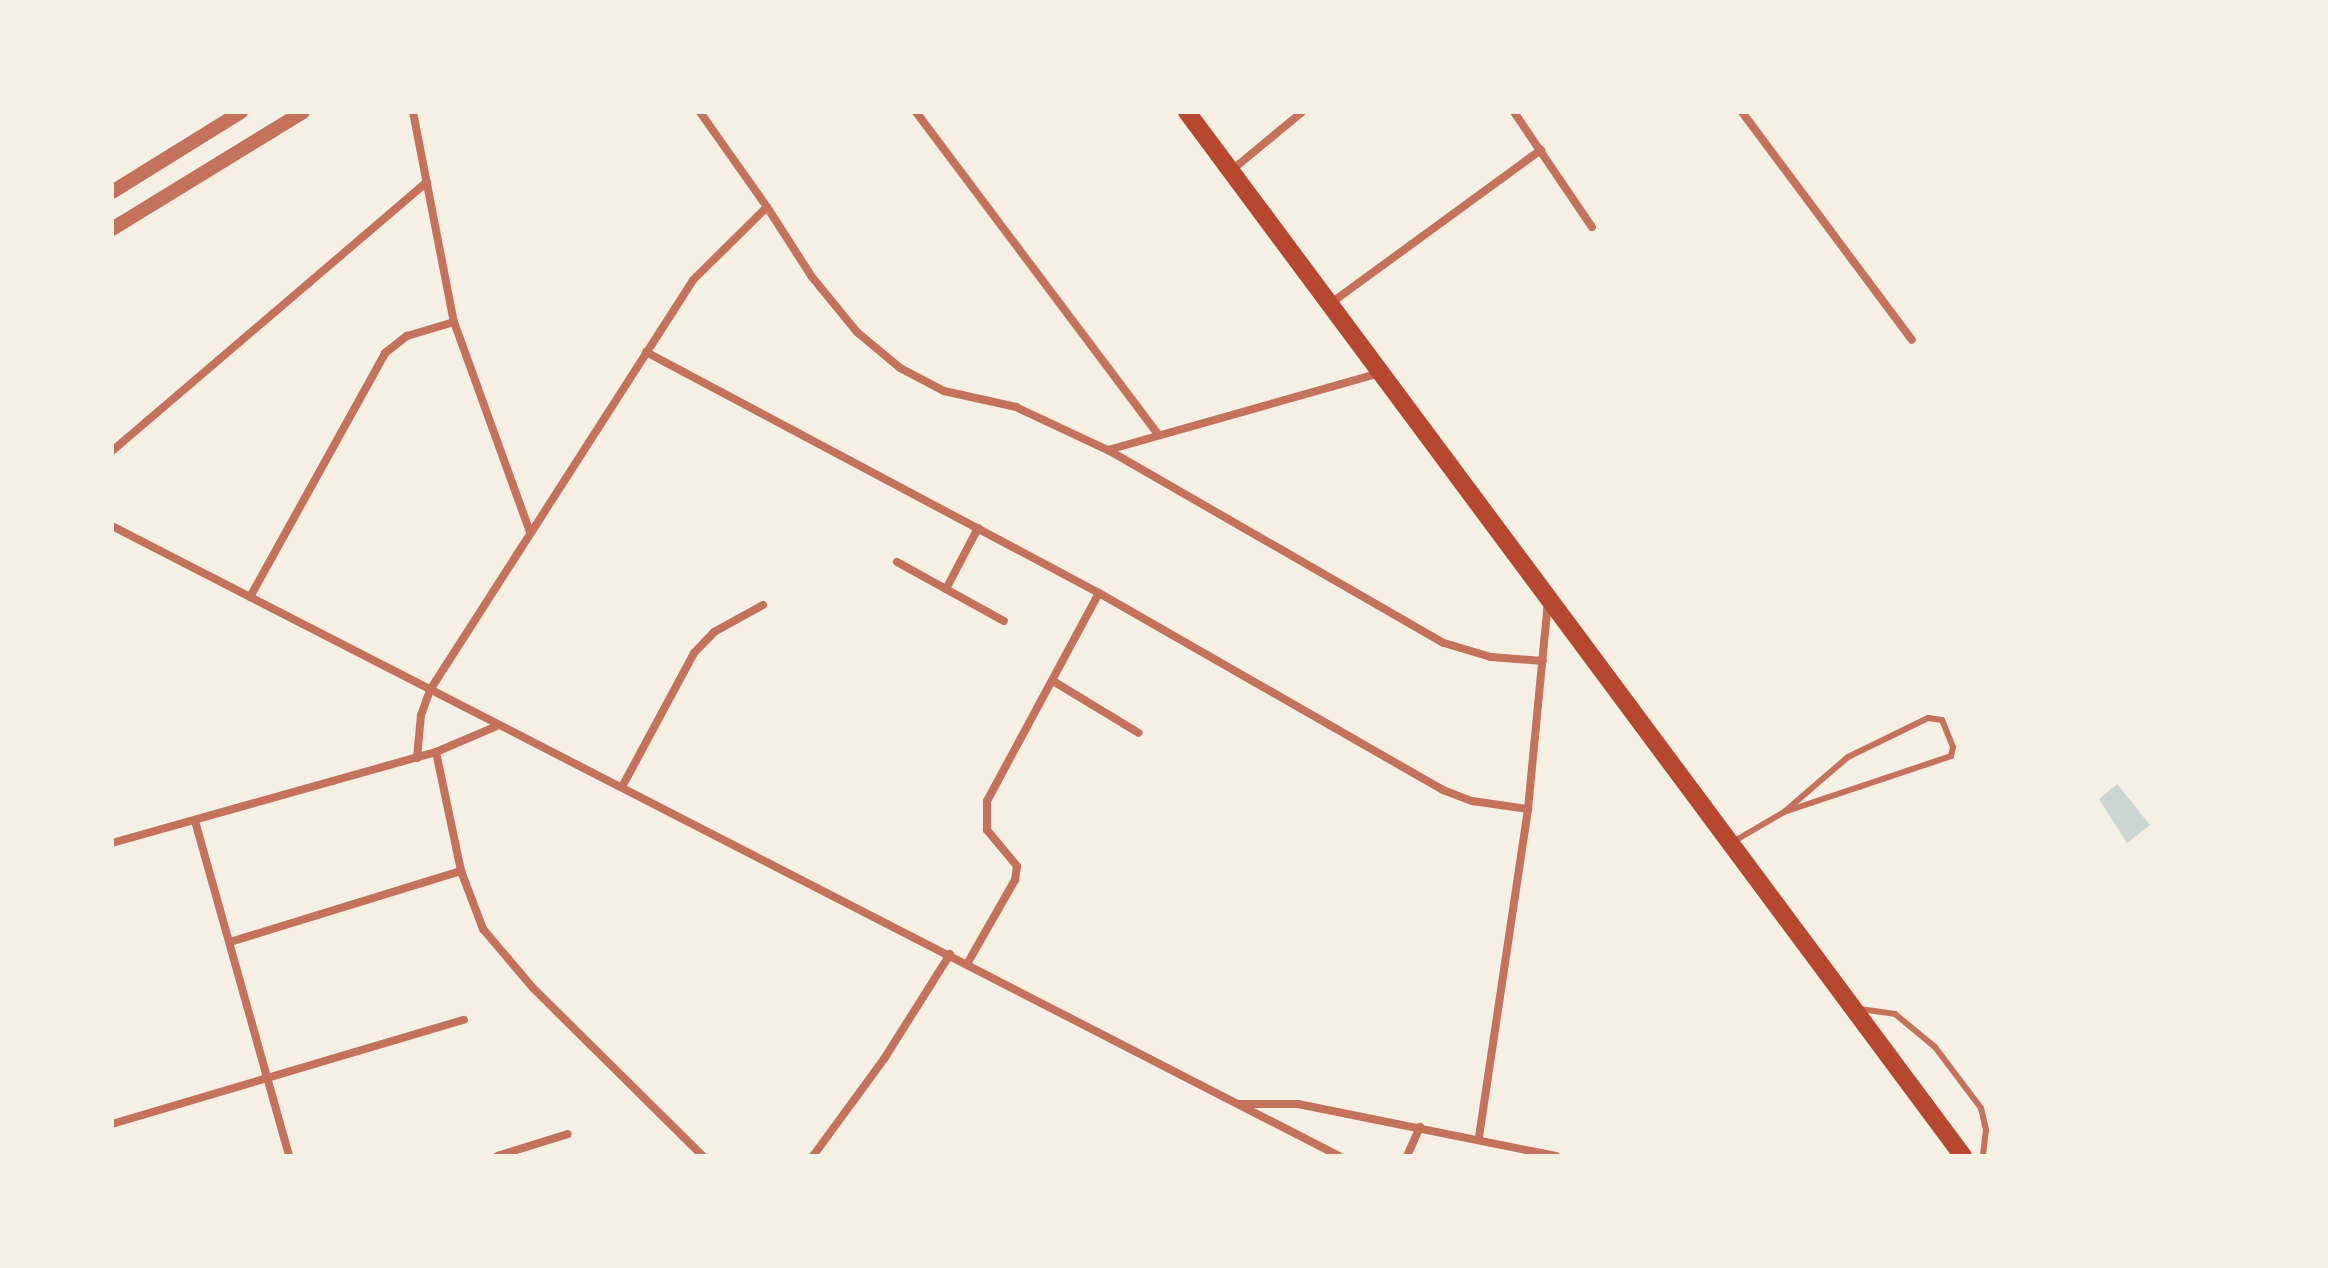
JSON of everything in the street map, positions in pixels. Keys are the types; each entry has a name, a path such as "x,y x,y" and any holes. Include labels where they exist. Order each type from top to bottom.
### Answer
{"main road":[{"path":"1187,112 1549,593 1728,845 1963,1156"}],"street":[{"path":"112,192 241,112"},
{"path":"112,229 303,112"},
{"path":"413,112 454,322 530,532"},
{"path":"700,112 812,277 857,332 900,368 944,391 1016,407 1108,450 1444,643 1491,657 1543,661"},
{"path":"916,112 1158,434"},
{"path":"1231,171 1302,112"},
{"path":"1514,112 1592,227"},
{"path":"1742,112 1912,340"},
{"path":"1331,303 1541,150"},
{"path":"112,451 427,182"},
{"path":"417,758 421,715 430,690 530,532 693,280 767,207"},
{"path":"250,597 385,353 407,336 454,322"},
{"path":"646,352 1099,593 1443,790 1472,801 1528,809"},
{"path":"1108,450 1383,372"},
{"path":"112,526 497,726 623,785 1339,1156"},
{"path":"946,589 978,528"},
{"path":"897,562 1004,621"},
{"path":"967,964 1015,880 1017,866 987,830 983,812 1099,593"},
{"path":"1479,1137 1528,809 1549,593"},
{"path":"623,785 694,653 714,632 763,605"},
{"path":"1053,681 1139,733"},
{"path":"112,843 417,758 497,726"},
{"path":"436,752 461,871 483,929 500,951 703,1156"},
{"path":"195,821 289,1156"},
{"path":"230,942 461,871"},
{"path":"813,1156 884,1059 950,954"},
{"path":"112,1124 464,1020"},
{"path":"1239,1104 1298,1104 1479,1137 1556,1156"},
{"path":"1407,1156 1420,1127"},
{"path":"497,1156 568,1134"}],"lane":[{"path":"1728,845 1784,812 1848,757 1928,718 1942,720 1953,747 1951,756 1784,812"},
{"path":"1852,1010 1895,1014 1935,1047 1981,1108 1986,1130 1983,1156"}],"shaded area":[{"path":"2117,784 2150,825 2127,843 2099,799"}]}
